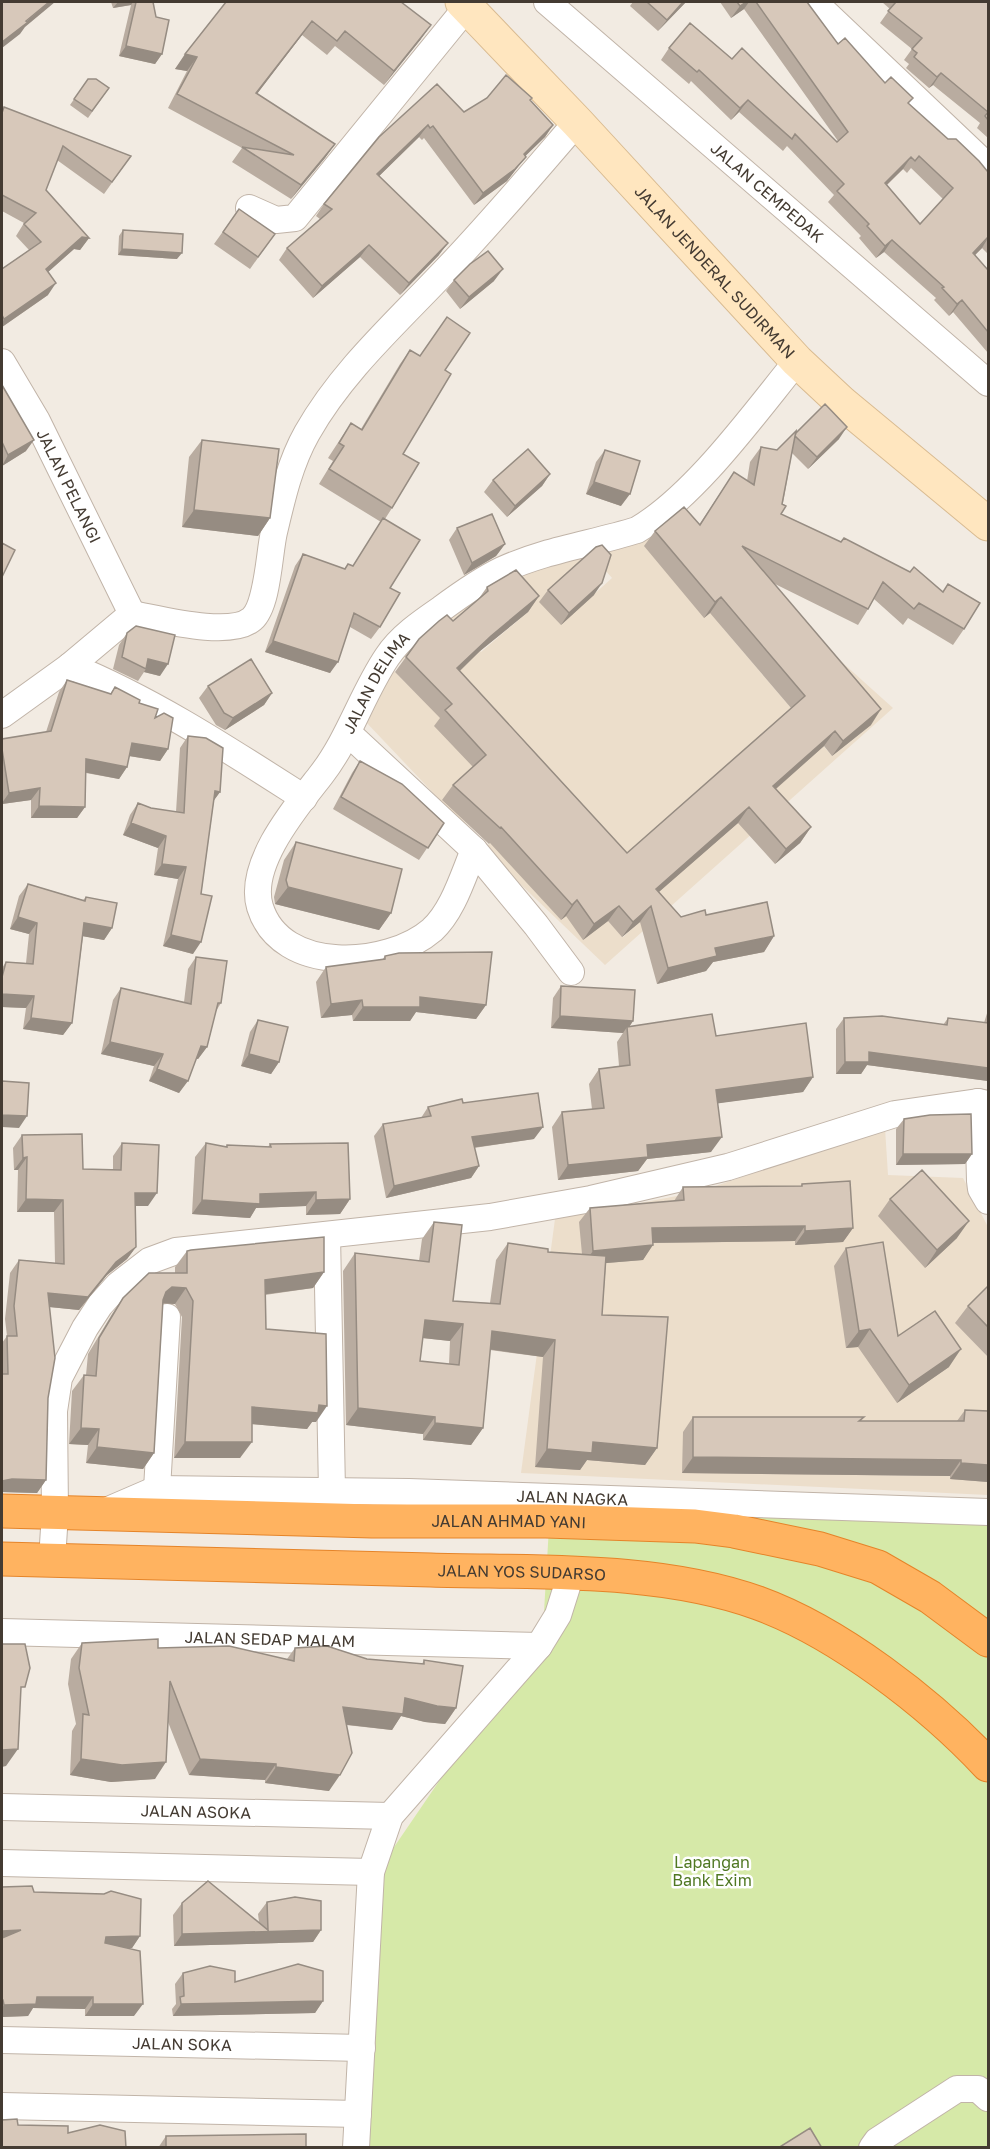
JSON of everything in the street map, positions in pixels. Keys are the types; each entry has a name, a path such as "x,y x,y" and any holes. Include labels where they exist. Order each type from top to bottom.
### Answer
{"highway":[{"name":"JALAN AHMAD YANI","path":"2,1511 372,1521 546,1521 695,1526 734,1531 820,1549 878,1567 930,1597 988,1640"},
{"name":"JALAN YOS SUDARSO","path":"2,1559 571,1574 677,1583 715,1590 760,1604 844,1648 931,1711 988,1765"}],"main road":[{"name":"JALAN JENDERAL SUDIRMAN","path":"464,4 577,122 797,361 842,403 988,524"}],"street":[{"name":"JALAN CEMPEDAK","path":"547,2 988,383"},
{"path":"814,2 988,167"},
{"path":"249,208 276,220 295,218 464,4"},
{"path":"2,715 70,666 132,614 219,627 240,625 252,619 262,601 273,534 294,460 326,403 363,356 478,236 577,122"},
{"name":"JALAN DELIMA","path":"474,850 459,885 439,922 412,943 372,958 315,955 296,948 281,937 260,907 259,891 262,872 273,843 335,758 380,669 406,635 501,570 550,553 637,531 648,524 686,492 797,361"},
{"name":"JALAN PELANGI","path":"2,362 37,421 132,614"},
{"path":"70,666 159,708 304,798"},
{"path":"348,733 474,850 537,925 571,972"},
{"path":"52,1560 55,1513 54,1411 59,1378 85,1328 118,1285 142,1265 176,1251 490,1217 591,1199 728,1167 895,1114 983,1103 980,1181 981,1189 988,1201"},
{"path":"327,1235 332,1491"},
{"path":"98,1515 157,1489 167,1317"},
{"name":"JALAN NAGKA","path":"157,1489 332,1491 988,1512"},
{"path":"356,2148 370,1872 390,1816 539,1646 558,1615 571,1574"},
{"name":"JALAN SEDAP MALAM","path":"2,1632 539,1646"},
{"name":"JALAN ASOKA","path":"2,1807 390,1816"},
{"path":"2,1863 370,1872"},
{"name":"JALAN SOKA","path":"2,2040 362,2048"},
{"path":"872,2148 877,2141 957,2090 978,2089 988,2098"},
{"path":"2,2106 358,2114"}],"shaded area":[{"path":"674,511 893,708 605,965 515,879 364,720 389,660 505,577","holes":["592,555 612,578 561,624","528,612 481,652 457,625","722,627 870,725 832,756","434,629 426,703 393,670","444,799 515,820 487,846","651,911 623,937 600,912"]},
{"path":"885,1128 888,1175 963,1178 988,1227 988,1291 956,1323 988,1357 988,1495 521,1473 555,1219 698,1192","holes":["871,1437 940,1476 871,1475"]}],"green space":[{"name":"Lapangan Bank Exim","path":"551,1493 988,1520 988,2147 363,2148 377,1872 543,1629"}],"building":[{"path":"2,2 49,2 2,42"},
{"path":"136,2 153,2 156,17 169,20 162,54 126,46"},
{"path":"226,2 401,2 431,25 394,71 345,31 337,41 312,21 256,93 335,144 301,185 242,147 294,155 177,94 197,57 185,54"},
{"path":"647,2 683,2 667,20"},
{"path":"756,2 807,2 838,44 845,38 885,83 891,77 913,98 908,103 948,139 956,139 988,172 988,237 973,253 988,270 988,332 962,300 957,304 942,288 944,287 892,240 885,246 867,226 869,224 837,191 844,184 795,134 792,139 748,100 740,108 699,70 697,72 669,48 690,23 732,59 742,48 837,142 848,132","holes":["919,156 953,188 920,224 885,183 911,157 915,161"]},
{"path":"896,2 988,2 988,112 941,73 937,77 914,57 917,53 912,49 922,38 888,11"},
{"path":"506,75 532,98 530,100 553,125 524,154 526,157 515,169 483,193 433,126 430,128 428,125 377,174 448,243 409,283 369,245 322,286 287,248 332,209 324,204 379,137 437,84 464,112 487,98"},
{"path":"88,79 96,79 109,88 92,111 74,99"},
{"path":"4,107 131,156 112,182 63,146 46,190 89,238 82,237 46,269 56,283 4,319 2,315 2,269 41,242 24,224 36,213 2,195 2,108 3,110"},
{"path":"239,209 275,234 258,257 223,232"},
{"path":"123,230 183,234 182,253 122,249"},
{"path":"488,251 503,269 469,297 454,280"},
{"path":"447,317 470,333 445,370 451,374 403,454 419,463 392,508 329,469 344,446 339,443 351,423 362,430 410,350 420,356"},
{"path":"2,385 34,440 8,455 2,442"},
{"path":"825,404 847,427 817,457 795,436"},
{"path":"796,431 782,504 786,506 781,514 841,542 844,538 910,572 914,567 943,592 948,584 980,603 964,629 919,603 914,609 883,582 868,609 742,546 881,709 843,741 835,731 773,786 811,827 786,849 749,807 656,889 681,917 705,910 706,915 767,902 774,936 715,948 717,956 668,968 651,906 633,922 619,906 594,924 577,900 572,905 501,827 453,785 486,755 445,710 452,704 406,657 419,639 439,621 447,615 453,621 488,591 487,587 516,570 539,596 457,668 627,853 805,696 721,597 715,602 655,531 684,507 700,525 734,472 754,485 761,447 777,450"},
{"path":"202,440 279,449 270,518 194,510"},
{"path":"528,449 550,474 515,506 493,480"},
{"path":"605,450 640,461 630,494 594,482"},
{"path":"492,514 505,544 472,563 457,528"},
{"path":"383,518 420,540 390,588 400,593 380,627 354,613 338,662 273,641 303,554 345,569 348,564 353,566"},
{"path":"2,543 15,550 2,577"},
{"path":"602,545 611,555 602,583 569,613 548,590 596,547"},
{"path":"136,626 175,635 168,664 148,659 146,669 122,657 127,633"},
{"path":"251,659 272,693 233,718 224,713 208,686"},
{"path":"67,680 111,694 115,687 140,700 139,703 158,709 155,718 164,713 173,718 168,749 132,743 127,767 86,759 85,807 39,806 40,788 9,793 2,739 51,731"},
{"path":"188,736 206,738 223,748 220,792 215,791 201,894 212,896 201,942 171,935 186,867 162,864 166,836 131,823 138,803 151,808 184,813"},
{"path":"360,761 402,784 444,823 428,848 341,797"},
{"path":"296,842 402,869 391,913 288,887 286,880"},
{"path":"28,884 85,901 86,897 117,903 112,928 84,923 72,1023 31,1018 34,996 2,994 2,977 6,962 33,964 37,923 18,917"},
{"path":"492,952 486,1005 420,997 420,1007 363,1007 362,1000 331,1004 326,967 385,959 385,956 399,953"},
{"path":"196,957 227,961 221,1003 218,1003 207,1047 201,1046 188,1081 157,1069 163,1054 110,1042 121,988 191,1004"},
{"path":"561,986 635,990 633,1021 560,1016"},
{"path":"712,1014 716,1036 806,1023 813,1077 716,1090 722,1137 647,1145 648,1157 568,1165 562,1112 604,1108 599,1069 630,1065 627,1027"},
{"path":"882,1016 947,1025 948,1018 988,1023 988,1068 869,1052 869,1062 845,1062 844,1018"},
{"path":"258,1020 288,1027 279,1062 249,1054"},
{"path":"2,1081 29,1083 27,1116 2,1115"},
{"path":"538,1093 543,1127 472,1137 479,1166 394,1186 383,1124 431,1116 428,1107 462,1099 463,1103"},
{"path":"971,1114 972,1154 903,1154 904,1119 930,1115"},
{"path":"82,1134 83,1169 121,1170 122,1143 159,1145 157,1193 135,1193 136,1247 116,1262 88,1297 48,1293 55,1358 48,1398 46,1480 2,1481 2,1374 8,1374 7,1336 17,1336 14,1306 19,1260 64,1264 63,1200 26,1199 27,1157 23,1158 22,1135"},
{"path":"206,1143 227,1147 227,1145 271,1147 270,1144 348,1143 350,1199 316,1200 316,1192 260,1194 260,1204 202,1200"},
{"path":"922,1170 969,1221 937,1250 890,1199"},
{"path":"850,1181 853,1228 805,1231 805,1226 652,1228 653,1245 593,1251 590,1208 684,1200 683,1187 802,1186 802,1184"},
{"path":"434,1222 462,1225 453,1301 500,1304 508,1243 548,1249 548,1252 606,1256 602,1315 668,1317 657,1448 593,1442 592,1453 547,1449 555,1340 492,1331 483,1428 435,1423 435,1417 358,1408 355,1253 429,1262","holes":["425,1320 463,1324 459,1365 420,1361"]},
{"path":"324,1237 324,1272 265,1280 266,1329 326,1334 327,1406 319,1405 318,1413 252,1407 252,1442 185,1442 193,1301 186,1288 172,1287 166,1292 163,1300 154,1453 97,1447 99,1429 81,1428 84,1375 96,1376 99,1338 123,1298 149,1273 187,1273 187,1251 191,1250"},
{"path":"883,1242 898,1336 935,1311 961,1349 909,1385 870,1329 859,1331 846,1248"},
{"path":"988,1286 988,1327 968,1306"},
{"path":"965,1410 988,1411 988,1465 961,1463 961,1460 693,1457 693,1417 864,1417 859,1421 964,1421"},
{"path":"158,1639 158,1648 229,1646 294,1661 295,1648 327,1646 367,1659 424,1664 424,1660 463,1666 456,1708 405,1698 403,1714 343,1707 352,1753 340,1775 276,1767 276,1764 200,1759 170,1681 166,1762 122,1765 81,1759 83,1714 89,1715 79,1668 82,1643"},
{"path":"2,1644 25,1644 30,1668 25,1687 21,1687 18,1749 2,1750"},
{"path":"208,1881 268,1930 267,1902 295,1897 321,1901 321,1930 182,1934 182,1903"},
{"path":"32,1886 34,1892 104,1894 111,1891 141,1899 140,1936 106,1937 105,1943 140,1951 143,2004 93,2004 93,1997 37,1997 36,2004 4,2005 2,2000 2,1938 21,1930 2,1931 2,1887"},
{"path":"298,1964 323,1971 323,2001 181,2004 180,1997 184,1996 183,1973 210,1966 235,1971 235,1982"},
{"path":"17,2119 18,2125 68,2126 68,2133 100,2125 125,2131 126,2148 2,2148 2,2120"},
{"path":"810,2128 822,2148 778,2148"},
{"path":"306,2134 306,2148 166,2148 166,2136"}]}
